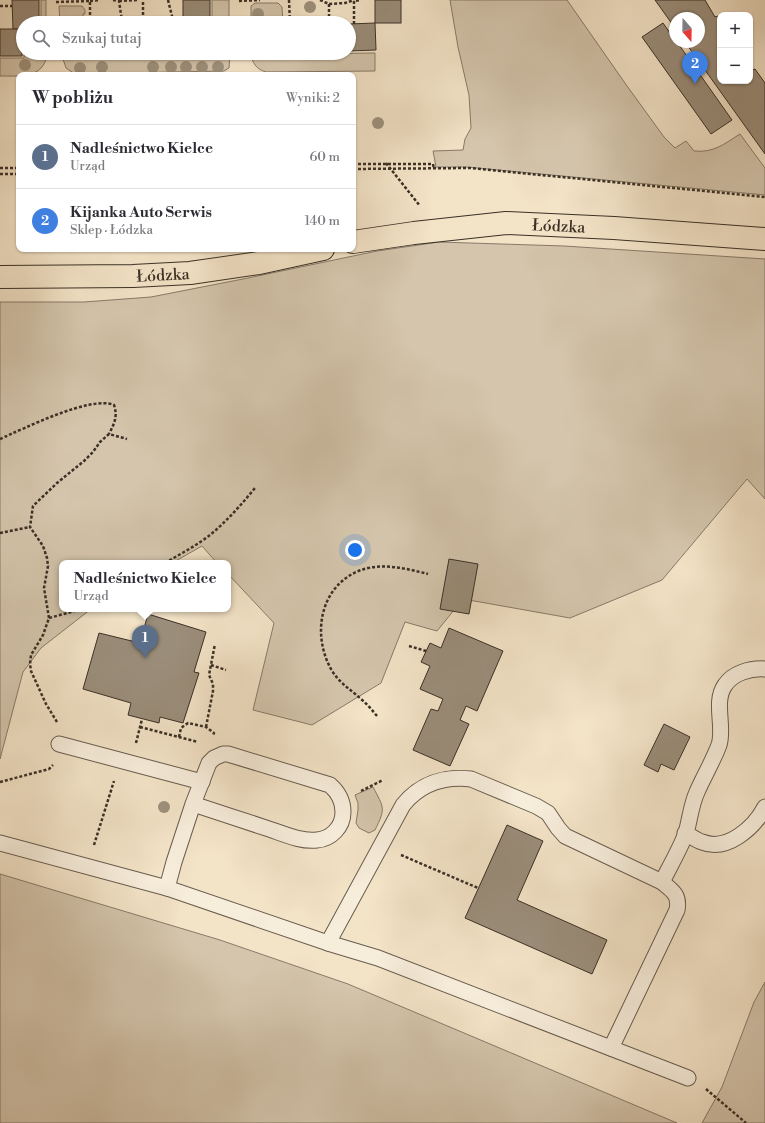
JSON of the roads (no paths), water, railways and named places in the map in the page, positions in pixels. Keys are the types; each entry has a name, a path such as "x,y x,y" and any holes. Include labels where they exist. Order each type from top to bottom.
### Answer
{"main road":[{"name":"Łódzka","path":"356,242 414,233 506,223 614,228 765,239"},
{"name":"Łódzka","path":"0,277 190,274 259,263 309,252"}],"lane":[{"path":"662,882 685,834 690,812 697,792 720,743 720,698 722,691 730,679 737,674 748,670 765,669"},
{"path":"59,744 202,782"},
{"path":"167,888 193,804 209,763 214,758 215,752 228,754 330,785 336,790 342,806 343,814 336,830 325,839 305,840 193,804"},
{"path":"328,943 403,805 409,797 419,789 433,782 447,778 471,779 548,812 565,836 662,882 678,898 677,910 611,1048"},
{"path":"685,834 709,844 720,844 729,841 751,826 765,807"},
{"path":"0,843 167,888 328,943 378,958 688,1078"}],"place":[{"name":"Kijanka Auto Serwis","path":"695,84"},
{"name":"Nadleśnictwo Kielce","path":"145,658"}]}
